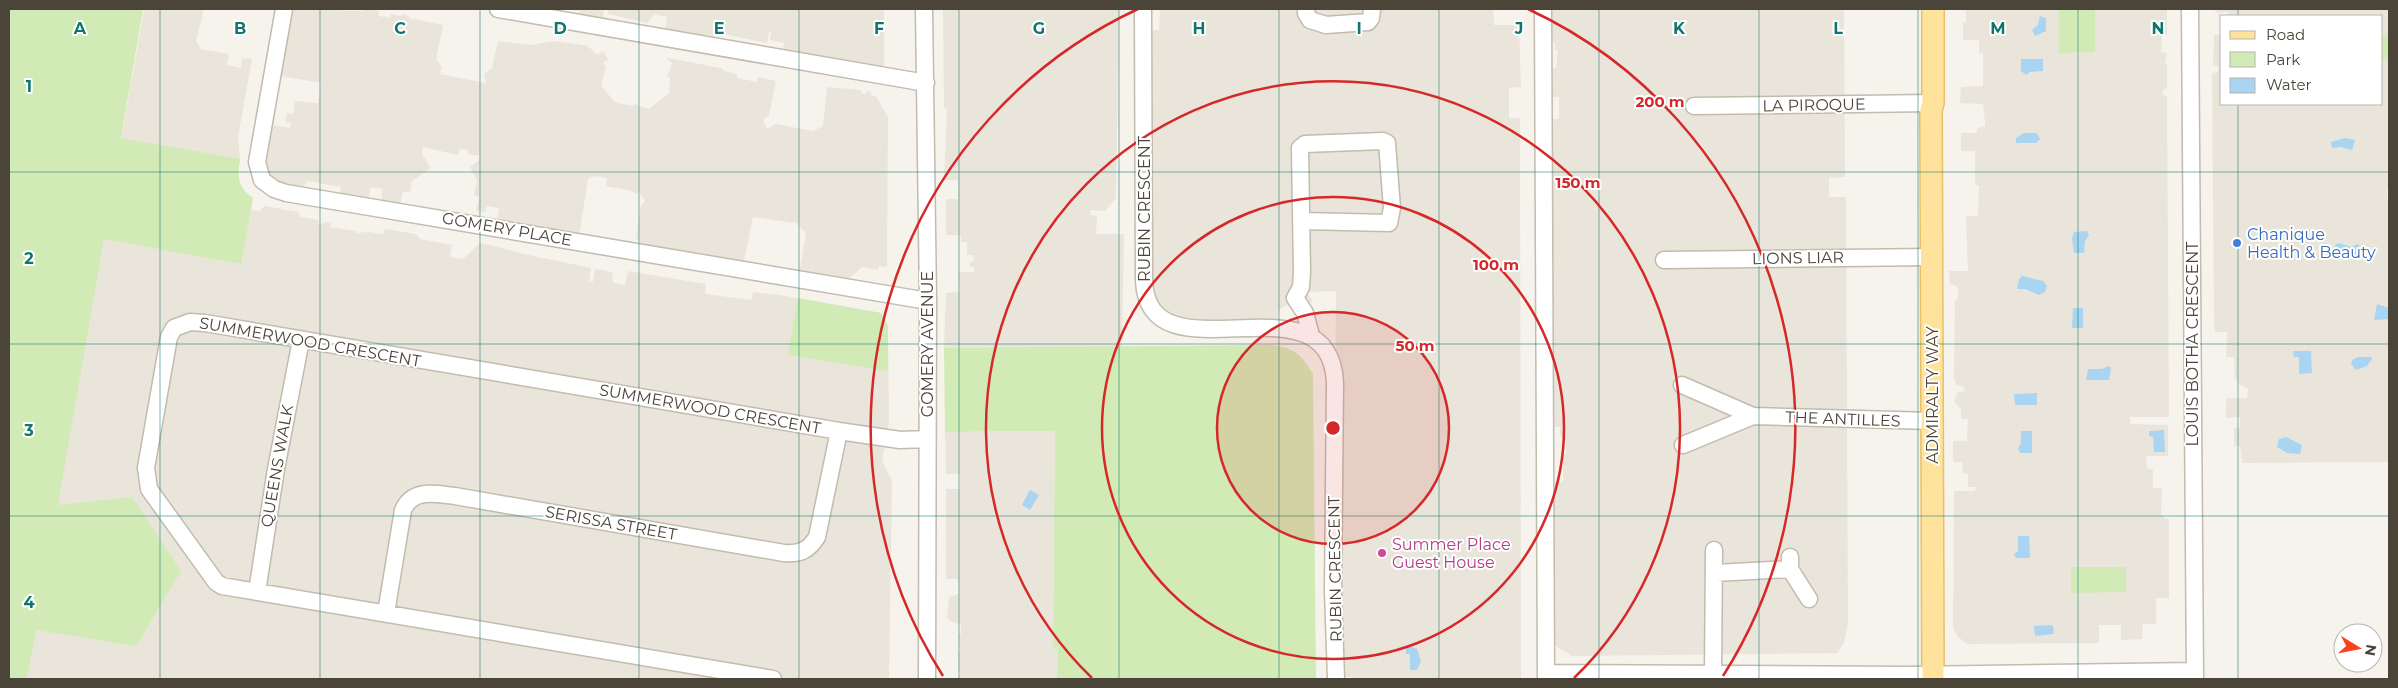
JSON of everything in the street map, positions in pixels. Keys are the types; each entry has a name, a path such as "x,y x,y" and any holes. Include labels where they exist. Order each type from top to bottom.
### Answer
{"main road":[{"name":"ADMIRALTY WAY","path":"1922,9 1923,52 1931,105"},
{"name":"ADMIRALTY WAY","path":"1933,9 1931,105 1933,677"}],"street":[{"name":"GOMERY PLACE","path":"284,9 257,162 262,180 274,189 928,301"},
{"path":"498,9 926,82"},
{"name":"GOMERY AVENUE","path":"924,9 928,301 927,679"},
{"name":"RUBIN CRESCENT","path":"1143,9 1144,281 1146,300 1150,308 1164,320 1181,326 1278,329 1303,332 1311,335 1327,350 1334,374 1333,592 1336,679"},
{"path":"1306,9 1310,20 1326,25 1368,22 1371,18 1372,9"},
{"path":"1542,9 1546,676 1713,674 1933,677 2195,675"},
{"name":"LOUIS BOTHA CRESCENT","path":"2190,9 2195,675"},
{"name":"LA PIROQUE","path":"1694,106 1931,105"},
{"path":"1302,221 1389,223 1392,217 1392,208 1388,143 1383,141 1301,146 1302,280 1300,290 1295,298 1307,317 1311,335"},
{"name":"LIONS LIAR","path":"1664,260 1932,258"},
{"name":"SUMMERWOOD CRESCENT","path":"773,679 222,586 210,576 149,488 146,468 169,337 174,328 190,322 205,322 839,431 900,440 927,440"},
{"name":"QUEENS WALK","path":"257,592 276,469 301,340"},
{"name":"THE ANTILLES","path":"1682,385 1753,416 1932,421"},
{"name":"THE ANTILLES","path":"1683,445 1753,416"},
{"name":"SERISSA STREET","path":"386,613 404,510 407,501 424,493 464,498 784,552 795,553 806,550 816,537 839,431"},
{"path":"1713,674 1714,550"},
{"path":"1714,573 1790,563 1809,598"}],"shaded area":[{"path":"144,9 204,9 196,41 201,49 229,54 227,65 241,68 242,58 252,59 238,137 240,159 237,177 245,193 253,198 251,210 259,211 265,206 298,212 301,217 318,220 318,224 323,225 324,222 331,223 330,227 356,231 356,233 383,234 385,229 416,234 420,239 452,245 450,257 463,259 480,243 499,247 591,268 589,281 593,282 595,269 612,272 613,283 625,285 628,271 706,284 705,293 713,295 752,300 753,292 881,313 888,326 889,422 882,460 892,481 889,679 27,679"},
{"path":"289,9 363,11 367,9 379,11 379,16 390,18 391,14 401,16 401,14 409,16 409,18 443,25 436,59 442,67 440,74 486,83 484,74 492,68 498,41 530,45 555,41 588,46 597,55 603,51 608,59 603,63 606,67 601,86 616,103 634,106 634,104 649,109 669,93 670,78 667,77 672,63 666,59 668,58 721,68 724,71 737,74 737,78 757,82 758,77 776,81 769,115 763,120 767,129 775,124 813,131 823,126 827,87 861,90 861,93 866,94 867,91 871,92 871,95 876,96 888,117 887,267 879,266 878,270 862,267 845,282 799,274 806,233 794,221 794,223 753,217 744,261 690,251 685,254 645,247 636,238 641,205 645,201 639,192 635,194 633,191 606,186 607,178 594,176 588,179 579,236 497,220 499,208 487,206 485,212 476,211 479,197 474,196 477,180 470,167 479,160 480,156 468,154 468,150 460,149 458,155 423,147 422,154 431,168 412,181 410,193 403,191 400,205 381,201 383,189 371,187 368,201 357,199 357,195 355,197 340,194 341,187 307,181 302,189 268,184 259,170 267,124 290,128 291,123 285,122 287,113 293,114 295,101 318,103 321,83 281,76 277,70"},
{"path":"580,9 604,9 602,22 578,18"},
{"path":"609,9 884,9 884,67 783,50 784,43 770,40 771,32 769,32 767,43 723,34 721,36 678,33 665,31 667,17 654,14 648,23 608,14"},
{"path":"943,9 1119,9 1116,198 1105,211 1091,210 1090,215 1097,216 1096,234 1124,234 1122,347 944,348 946,293 960,292 958,272 974,272 974,267 970,267 969,264 974,260 974,255 967,255 967,242 961,242 961,235 946,235 946,199 958,199 958,180 944,180 947,109 944,108"},
{"path":"1160,9 1493,9 1494,25 1519,25 1521,87 1509,88 1509,118 1520,118 1521,679 1354,679 1353,677 1333,677 1336,291 1307,293 1313,301 1304,307 1297,297 1278,311 1278,321 1182,320 1148,301 1147,30 1159,30"},
{"path":"1545,9 1844,9 1845,177 1829,178 1829,197 1846,197 1848,623 1844,643 1837,653 1572,656 1549,642 1547,483 1563,482 1563,454 1566,454 1566,442 1560,435 1560,427 1548,427 1546,125 1552,119 1559,119 1559,97 1546,97 1547,69 1556,68 1558,51 1555,50 1555,43 1545,43"},
{"path":"1966,9 2167,9 2167,35 2162,35 2161,52 2167,53 2165,64 2167,64 2167,88 2163,90 2162,94 2167,97 2169,417 2130,417 2130,424 2168,425 2168,456 2146,456 2147,468 2153,470 2153,488 2162,488 2161,514 2164,518 2169,519 2169,598 2156,598 2156,624 2143,624 2142,639 2121,640 2121,625 2099,625 2099,643 1967,644 1957,636 1953,628 1954,491 1975,491 1976,487 1968,487 1968,474 1962,473 1963,462 1954,462 1953,459 1953,441 1967,441 1968,419 1961,419 1961,410 1954,401 1958,392 1965,391 1964,387 1956,385 1954,378 1955,300 1958,298 1958,287 1950,284 1949,271 1968,271 1966,216 1978,216 1979,185 1975,185 1975,151 1961,151 1961,133 1977,133 1977,128 1985,126 1983,104 1960,103 1961,87 1983,86 1983,53 1979,53 1979,40 1963,40 1963,22 1966,22"},
{"path":"2213,9 2389,9 2389,189 2387,189 2387,198 2389,199 2389,462 2242,463 2240,446 2234,446 2234,428 2240,427 2240,417 2226,418 2226,405 2227,398 2247,398 2248,389 2239,384 2235,378 2234,357 2226,357 2227,332 2215,332 2214,327 2212,73 2218,72 2218,66 2213,66 2214,35 2220,35 2220,105 2383,105 2383,15 2228,15 2227,12 2217,13"},
{"path":"1055,431 1053,647 1058,647 1057,679 958,679 960,671 958,671 958,653 960,652 958,634 961,634 961,625 950,621 947,617 949,597 959,594 958,579 946,579 946,489 960,489 960,474 946,474 945,432"}],"green space":[{"path":"9,9 143,9 121,138 240,159 239,181 244,190 253,198 241,264 104,239 58,505 132,497 181,571 136,646 36,630 27,679 9,679"},
{"path":"2059,9 2095,9 2095,52 2059,53"},
{"path":"2383,35 2389,35 2389,60 2383,60"},
{"path":"798,298 881,313 888,326 888,371 788,355"},
{"path":"1271,345 1292,350 1305,361 1313,374 1316,679 1057,679 1058,647 1053,647 1055,431 945,432 944,348"},
{"path":"2071,567 2126,567 2126,592 2071,593"}],"water":[{"path":"2040,16 2046,18 2046,31 2035,36 2032,30 2038,25"},
{"path":"2021,59 2043,59 2043,71 2030,72 2026,75 2021,71"},
{"path":"2024,133 2037,133 2040,139 2036,143 2016,143 2016,138"},
{"path":"2345,138 2355,140 2352,150 2341,147 2332,148 2331,142"},
{"path":"2087,231 2089,235 2085,241 2084,253 2074,253 2072,238 2074,232"},
{"path":"2339,243 2351,247 2358,244 2360,247 2357,255 2351,259 2336,253 2335,245"},
{"path":"2022,276 2043,281 2047,286 2045,292 2039,295 2025,289 2017,289 2019,279"},
{"path":"2377,304 2389,308 2389,319 2374,320"},
{"path":"2073,308 2083,308 2083,328 2072,328"},
{"path":"2293,351 2311,351 2312,373 2299,374 2299,357 2294,357"},
{"path":"2358,357 2371,357 2372,359 2367,366 2356,370 2351,364 2352,360"},
{"path":"2108,366 2111,368 2109,380 2086,380 2088,369 2102,369"},
{"path":"2037,393 2037,405 2015,405 2014,394"},
{"path":"2164,430 2165,452 2154,452 2153,437 2149,436 2149,431"},
{"path":"2021,431 2032,431 2032,453 2020,453 2018,448 2021,443"},
{"path":"2286,437 2302,445 2300,454 2287,453 2277,447 2279,439"},
{"path":"1030,490 1039,495 1030,510 1022,505"},
{"path":"2018,536 2029,536 2030,558 2016,558 2014,554 2018,551"},
{"path":"2034,626 2053,626 2054,634 2035,636"},
{"path":"1412,647 1417,649 1421,661 1417,670 1410,670 1410,654 1406,654 1406,648"}],"place":[{"name":"Chanique Health & Beauty","path":"2237,243"},
{"name":"Summer Place Guest House","path":"1382,553"}]}
